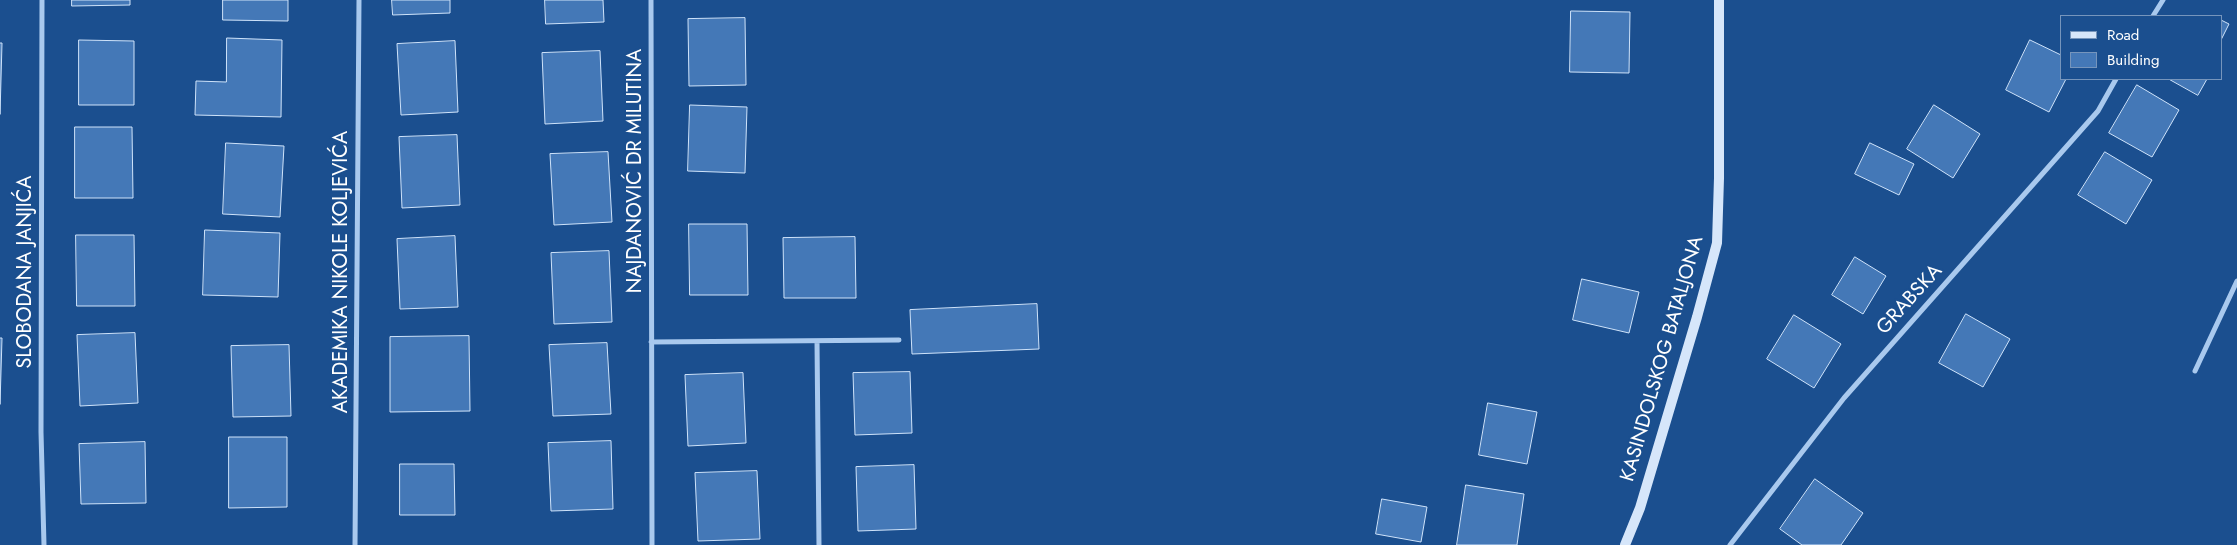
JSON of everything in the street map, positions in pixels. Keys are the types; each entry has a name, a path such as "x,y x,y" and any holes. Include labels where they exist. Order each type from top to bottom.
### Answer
{"street":[{"name":"SLOBODANA JANJIĆA","path":"42,0 41,432 44,545"},
{"name":"AKADEMIKA NIKOLE KOLJEVIĆA","path":"355,545 359,0"},
{"name":"NAJDANOVIĆ DR MILUTINA","path":"651,0 652,545"},
{"name":"KASINDOLSKOG BATALJONA","path":"1625,545 1640,508 1717,243 1719,0"},
{"path":"2154,15 2163,0"},
{"name":"GRABSKA","path":"1730,545 1844,398 2098,111 2115,80"},
{"path":"2195,371 2237,281"},
{"path":"651,342 899,340"},
{"path":"817,341 819,545"}],"building":[{"path":"72,0 130,0 130,5 72,6"},
{"path":"223,0 288,0 288,21 223,20"},
{"path":"392,0 450,0 450,13 393,15"},
{"path":"545,0 603,0 604,22 546,24"},
{"path":"1571,11 1630,12 1629,73 1570,72"},
{"path":"745,18 746,85 689,86 688,19"},
{"path":"2222,20 2229,24 2222,38"},
{"path":"227,38 282,40 281,117 195,115 196,81 226,82"},
{"path":"79,40 134,41 134,105 79,105"},
{"path":"2030,40 2060,55 2060,80 2065,80 2049,112 2006,90"},
{"path":"455,41 458,112 401,115 397,44"},
{"path":"0,43 2,43 0,114"},
{"path":"600,51 603,121 545,124 542,53"},
{"path":"2171,80 2206,80 2198,95"},
{"path":"2137,85 2179,110 2152,157 2109,133"},
{"path":"690,105 747,107 745,173 688,171"},
{"path":"1934,105 1980,134 1953,178 1907,149"},
{"path":"75,127 132,127 133,198 75,198"},
{"path":"457,135 460,205 402,208 399,137"},
{"path":"226,143 284,146 280,217 223,214"},
{"path":"1870,143 1914,164 1899,195 1855,174"},
{"path":"608,152 612,222 554,225 550,154"},
{"path":"2105,152 2152,180 2126,224 2078,195"},
{"path":"689,224 747,224 748,295 690,295"},
{"path":"205,230 280,233 278,297 203,295"},
{"path":"76,235 134,235 135,306 77,306"},
{"path":"455,236 458,307 400,309 397,239"},
{"path":"855,237 856,298 784,298 783,238"},
{"path":"609,251 612,322 554,324 551,253"},
{"path":"1855,257 1886,276 1863,314 1832,295"},
{"path":"1582,279 1639,292 1629,333 1573,320"},
{"path":"1037,304 1039,349 912,354 910,310"},
{"path":"1966,314 2010,339 1983,387 1939,363"},
{"path":"1794,315 1841,344 1814,388 1767,359"},
{"path":"135,333 138,403 80,406 77,335"},
{"path":"469,336 470,411 390,412 390,337"},
{"path":"0,338 2,338 0,404"},
{"path":"607,343 611,414 553,416 549,345"},
{"path":"289,345 291,416 233,417 231,346"},
{"path":"910,372 912,433 855,435 853,373"},
{"path":"743,373 746,443 688,446 685,375"},
{"path":"1488,403 1537,412 1527,464 1479,455"},
{"path":"229,437 287,437 287,507 229,508"},
{"path":"611,441 613,509 551,511 548,443"},
{"path":"145,442 146,503 81,504 79,444"},
{"path":"400,464 454,464 455,515 400,515"},
{"path":"914,465 916,529 858,531 856,467"},
{"path":"757,471 760,539 698,541 695,473"},
{"path":"1815,479 1863,513 1841,545 1802,545 1780,529"},
{"path":"1466,485 1524,494 1517,545 1457,545"},
{"path":"1382,499 1427,507 1421,542 1376,534"}]}
